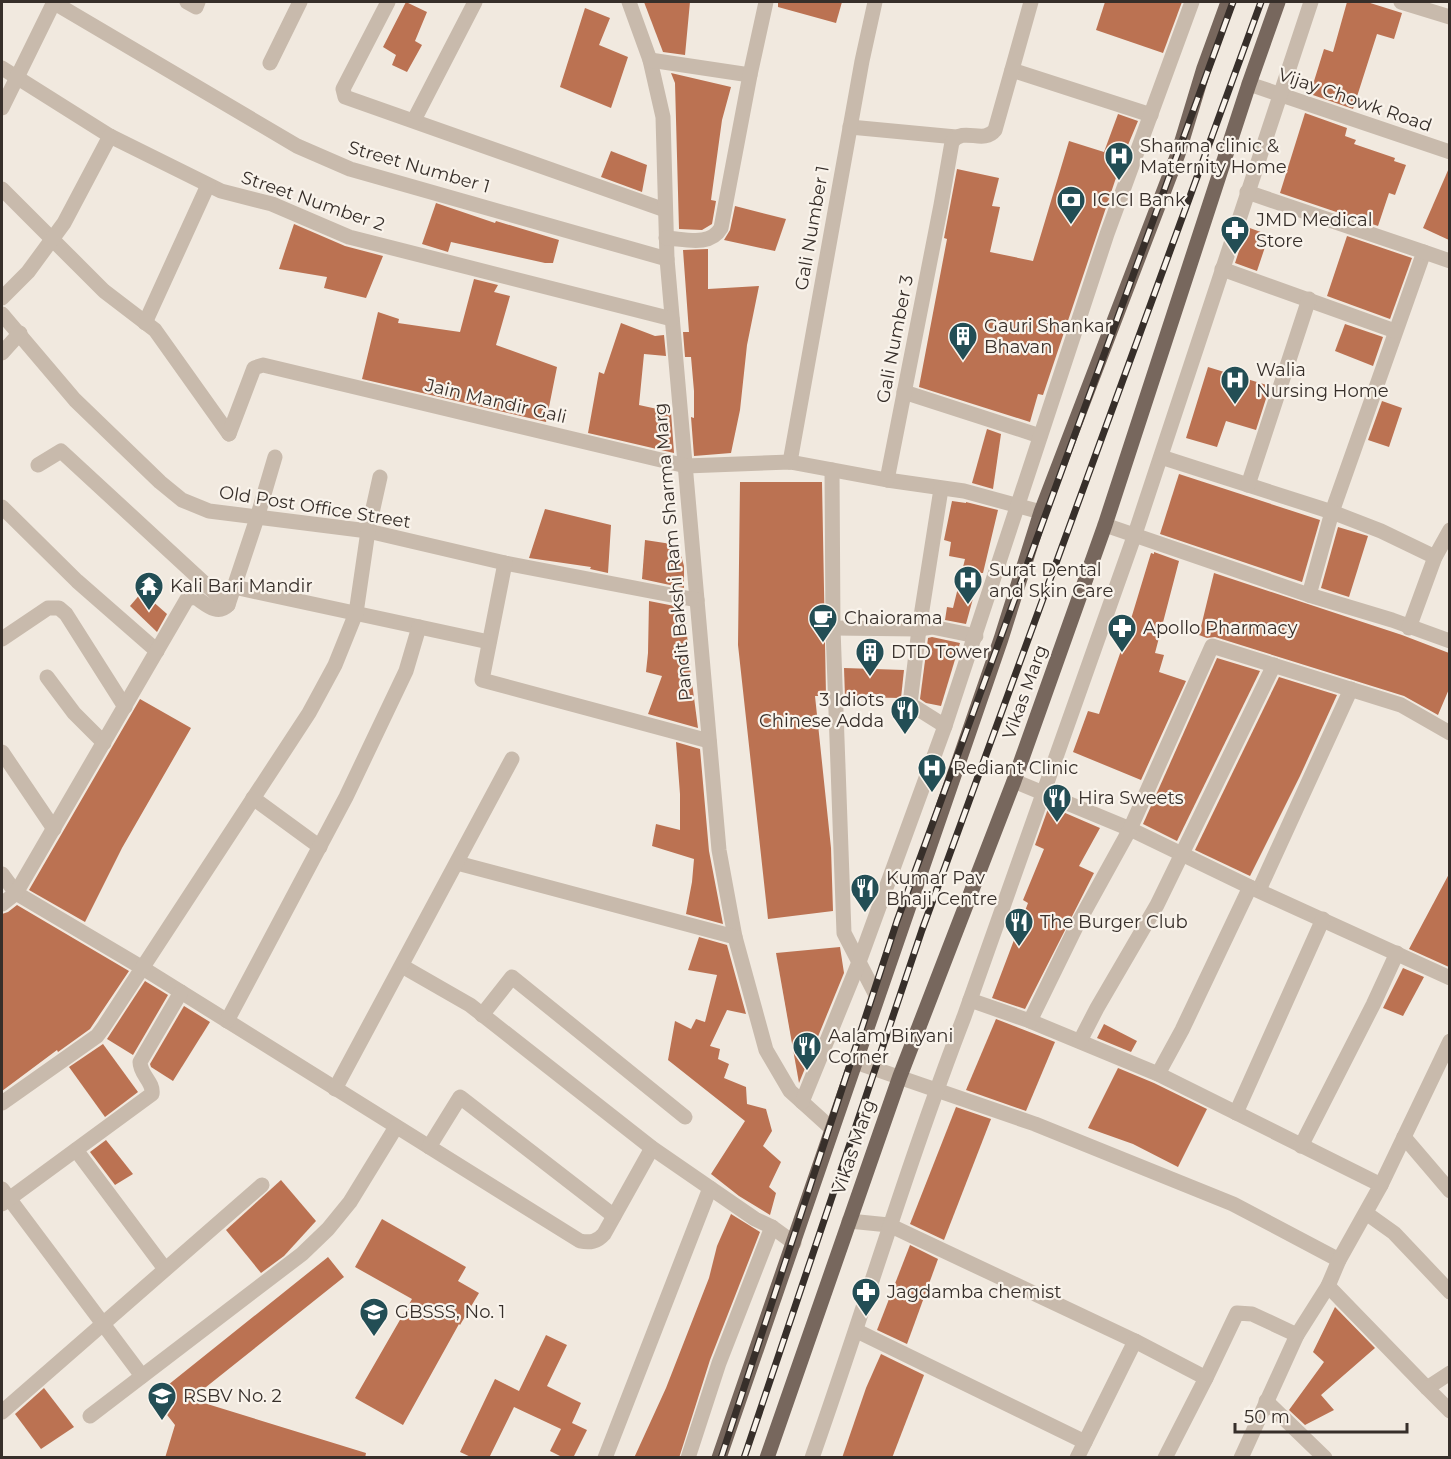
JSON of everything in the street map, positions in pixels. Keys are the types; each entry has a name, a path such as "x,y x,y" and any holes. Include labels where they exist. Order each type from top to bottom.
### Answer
{"main road":[{"name":"Vikas Marg","path":"719,1458 1001,639 1041,512 1178,154 1204,68 1228,2"},
{"name":"Vikas Marg","path":"767,1458 900,1077 1014,780 1105,525 1278,2"}],"street":[{"path":"2,108 53,2"},
{"name":"Street Number 1","path":"53,2 297,146 350,169 667,259"},
{"path":"187,2 195,6 198,2"},
{"path":"270,63 300,2"},
{"path":"388,2 343,93 345,97 665,210"},
{"path":"414,120 476,2"},
{"path":"614,2 629,4"},
{"path":"666,238 709,240 716,236 721,228 766,2"},
{"name":"Gali Number 1","path":"790,462 874,2"},
{"path":"850,127 956,137 963,134 985,137 991,135 995,130 1031,2"},
{"path":"796,1097 859,962 945,726 1107,234 1192,2"},
{"path":"812,1458 857,1331 888,1225 1135,534 1311,2"},
{"path":"1401,2 1449,17"},
{"name":"Pandit Bakshi Ram Sharma Marg","path":"629,4 650,60 663,117 667,259 719,850 735,937 766,1050 796,1097 832,1129"},
{"path":"650,60 750,75"},
{"name":"Street Number 2","path":"2,68 111,136 221,191 272,204 349,237 672,319"},
{"path":"1012,70 1151,115"},
{"name":"Vijay Chowk Road","path":"1249,84 1449,152"},
{"path":"2,298 28,272 70,213 111,136"},
{"name":"Gali Number 3","path":"887,480 952,142 956,137"},
{"path":"2,189 104,291 145,323 208,185"},
{"path":"1247,192 1449,261"},
{"path":"1309,595 1332,512 1424,252"},
{"path":"1222,269 1395,331"},
{"path":"1248,485 1309,300"},
{"name":"Old Post Office Street","path":"2,314 75,400 160,482 182,500 209,511 368,531 505,563 697,600"},
{"name":"Jain Mandir Gali","path":"145,323 155,330 229,434 254,368 263,365 686,466 790,462 941,489 964,491 1041,512"},
{"path":"2,353 20,333"},
{"path":"904,392 1040,436"},
{"path":"38,465 60,451 228,605"},
{"path":"2,904 16,893 187,599 195,597 216,611 224,610 228,605 257,518 274,457"},
{"path":"1161,457 1332,512 1381,531 1435,557"},
{"path":"832,470 833,628 844,933 877,997"},
{"path":"2,1102 97,1036 309,713 335,665 356,613 368,531 380,477"},
{"path":"941,489 910,704 945,726"},
{"path":"2,507 77,581 157,651"},
{"path":"1105,525 1449,641"},
{"path":"1409,627 1435,557 1449,530"},
{"path":"505,563 482,680 709,741"},
{"path":"234,587 489,642"},
{"path":"2,639 48,608 59,609 66,614 125,707"},
{"path":"227,1021 346,797 406,671 419,627"},
{"path":"833,628 919,629 932,627 976,636"},
{"path":"1030,1021 1077,925 1130,829 1212,646 1401,705 1449,733"},
{"path":"1080,1041 1157,905 1274,666"},
{"path":"47,677 75,713 104,743"},
{"path":"1158,1074 1254,888 1350,689"},
{"path":"2,753 54,829"},
{"path":"335,1089 512,759"},
{"path":"1014,780 1130,829 1449,978"},
{"path":"253,798 320,847"},
{"path":"457,863 735,937"},
{"path":"2,876 16,893 141,967 580,1241 588,1243 599,1240 651,1148"},
{"path":"1236,1113 1323,919"},
{"path":"1301,1146 1373,1005 1397,952"},
{"path":"402,966 470,1005 651,1148 755,1219 794,1242"},
{"path":"482,1015 512,977 685,1117"},
{"path":"142,1376 104,1323 4,1197 76,1150 152,1094 152,1087 140,1069 140,1062 181,992"},
{"path":"970,1000 1030,1021 1158,1074 1381,1185"},
{"path":"1241,1458 1297,1335 1328,1286 1339,1260 1381,1185 1404,1137 1445,1065 1449,1041"},
{"path":"855,1062 1035,1124 1233,1204 1339,1260"},
{"path":"429,1147 460,1097 614,1216"},
{"path":"90,1416 265,1284 308,1248 328,1229 350,1202 396,1127"},
{"path":"1404,1137 1449,1191"},
{"path":"76,1150 165,1269"},
{"path":"2,1412 262,1185"},
{"path":"605,1458 710,1188"},
{"path":"1366,1213 1394,1233 1449,1292"},
{"path":"849,1221 888,1225 1135,1341 1206,1378"},
{"path":"688,1458 719,1363 772,1227"},
{"path":"1328,1286 1449,1411"},
{"path":"1164,1458 1237,1313 1252,1314 1297,1335"},
{"path":"857,1331 1085,1442"},
{"path":"1077,1458 1135,1341"},
{"path":"1427,1388 1449,1373"},
{"path":"1266,1401 1325,1458"}],"building":[{"path":"406,2 427,12 415,41 422,45 407,72 392,65 396,55 383,47"},
{"path":"644,2 690,2 685,55 663,52"},
{"path":"778,2 842,2 836,23 778,7"},
{"path":"1105,2 1182,2 1163,53 1096,30"},
{"path":"1347,2 1367,2 1402,13 1394,39 1377,34 1353,109 1310,94 1324,49 1333,52"},
{"path":"585,8 610,18 599,45 628,57 611,108 560,87"},
{"path":"671,73 731,87 722,120 711,200 716,201 712,224 702,230 679,229 675,83"},
{"path":"1305,113 1347,128 1345,136 1356,140 1354,144 1395,158 1394,161 1406,165 1395,195 1389,193 1378,226 1280,193"},
{"path":"1118,114 1138,121 1123,157 1043,395 1038,394 1030,422 919,387 947,239 944,238 957,169 999,178 992,206 1000,207 990,252 1033,261 1069,141 1104,152"},
{"path":"611,151 647,165 642,192 601,177"},
{"path":"1449,168 1449,240 1423,228"},
{"path":"436,203 495,223 496,221 559,240 553,263 451,242 448,252 422,244"},
{"path":"735,206 786,219 775,251 724,240 730,230"},
{"path":"294,224 345,246 383,256 366,298 324,288 327,277 279,269"},
{"path":"1247,227 1269,235 1257,271 1235,263"},
{"path":"1347,236 1412,258 1390,319 1327,296"},
{"path":"708,249 708,289 759,286 747,345 740,410 731,453 694,456 691,417 694,418 694,391 691,357 685,357 683,332 689,332 683,250"},
{"path":"474,279 498,285 494,292 510,296 496,345 557,367 546,422 362,379 378,312 399,319 398,323 460,332"},
{"path":"621,323 655,336 664,335 666,356 644,354 639,405 671,412 674,453 588,433 599,372 604,374"},
{"path":"1345,324 1383,337 1373,366 1335,351"},
{"name":"Walia Nursing Home","path":"1208,367 1270,386 1256,430 1226,421 1217,447 1186,438"},
{"path":"1382,401 1402,408 1389,447 1368,440"},
{"path":"987,429 1001,434 993,489 972,483"},
{"path":"1179,474 1320,520 1302,582 1160,534"},
{"path":"740,482 822,482 826,696 815,696 831,848 833,911 768,919 738,645"},
{"path":"952,501 998,510 983,573 980,573 966,624 945,620 947,607 953,608 965,559 949,556 951,542 944,540"},
{"path":"545,509 611,525 608,573 590,569 591,567 529,558"},
{"path":"1338,527 1368,536 1349,597 1321,588"},
{"path":"645,540 678,545 684,566 684,588 642,579"},
{"path":"1154,552 1179,561 1155,653 1164,655 1159,672 1186,681 1141,780 1073,752 1088,711 1099,714 1151,553 1154,554"},
{"path":"1214,573 1402,635 1449,653 1449,689 1438,715 1404,696 1215,637 1207,638 1199,635"},
{"name":"Kali Bari Mandir","path":"142,592 167,614 157,632 130,606"},
{"path":"649,601 685,608 698,728 648,714 662,676 646,672"},
{"path":"928,638 960,643 941,706 926,703 920,699"},
{"path":"1217,658 1260,671 1177,841 1143,824"},
{"name":"DTD Tower","path":"844,668 904,670 901,698 845,697"},
{"path":"1279,677 1337,695 1250,876 1195,850"},
{"path":"140,699 191,728 122,848 85,922 29,890"},
{"path":"676,742 700,749 709,851 723,924 686,914 694,859 652,846 656,824 680,830"},
{"path":"1049,806 1100,828 1079,866 1094,873 1025,1009 992,998 1028,903 1023,900 1044,849 1035,845"},
{"path":"1449,874 1449,967 1409,949"},
{"path":"17,905 129,971 90,1029 58,1052 57,1050 2,1091 2,914"},
{"path":"699,937 727,945 746,1014 727,1010 710,1046 720,1049 718,1059 729,1064 724,1078 746,1087 747,1104 766,1109 772,1131 763,1146 781,1162 769,1187 776,1193 770,1215 739,1196 711,1174 745,1121 668,1060 675,1021 691,1029 696,1019 705,1022 717,975 688,970"},
{"path":"840,947 844,973 799,1083 776,953"},
{"path":"1403,968 1424,977 1403,1016 1383,1008"},
{"path":"145,981 168,995 133,1055 107,1039"},
{"path":"184,1006 210,1022 173,1081 151,1067 150,1064"},
{"path":"996,1019 1055,1042 1026,1111 966,1090"},
{"path":"1104,1024 1137,1041 1131,1052 1097,1038"},
{"path":"103,1044 138,1092 105,1117 69,1067"},
{"path":"1118,1068 1207,1109 1178,1167 1133,1144 1088,1128"},
{"path":"956,1107 991,1119 944,1240 910,1224"},
{"path":"106,1140 133,1174 115,1185 90,1152"},
{"path":"281,1180 316,1221 284,1256 261,1273 226,1230"},
{"path":"731,1214 760,1232 710,1360 679,1458 634,1458 666,1388 709,1278 717,1246"},
{"path":"382,1219 466,1267 458,1281 479,1293 459,1324 403,1425 355,1398 412,1299 355,1267"},
{"path":"910,1245 938,1259 907,1344 877,1330"},
{"path":"328,1257 344,1277 191,1399 366,1453 365,1458 165,1458 175,1425 153,1397"},
{"path":"1335,1307 1375,1348 1321,1395 1334,1410 1305,1425 1289,1410 1324,1362 1313,1352"},
{"path":"546,1335 567,1345 547,1386 581,1403 572,1423 587,1430 573,1458 564,1458 550,1451 561,1429 514,1407 489,1458 473,1458 460,1452 495,1379 519,1391"},
{"path":"881,1354 924,1375 892,1458 842,1458 866,1388"},
{"path":"44,1388 74,1427 41,1449 15,1414"}],"railway":[{"path":"721,1458 897,921 1233,2"},
{"path":"744,1458 922,930 1261,2"}],"place":[{"name":"Sharma clinic & Maternity Home","path":"1119,182"},
{"name":"ICICI Bank","path":"1071,226"},
{"name":"JMD Medical Store","path":"1235,256"},
{"name":"Gauri Shankar Bhavan","path":"963,362"},
{"name":"Walia Nursing Home","path":"1235,406"},
{"name":"Surat Dental and Skin Care","path":"968,606"},
{"name":"Kali Bari Mandir","path":"149,612"},
{"name":"Chaiorama","path":"823,644"},
{"name":"Apollo Pharmacy","path":"1122,654"},
{"name":"DTD Tower","path":"870,678"},
{"name":"3 Idiots Chinese Adda","path":"905,736"},
{"name":"Rediant Clinic","path":"932,794"},
{"name":"Hira Sweets","path":"1057,824"},
{"name":"Kumar Pav Bhaji Centre","path":"865,914"},
{"name":"The Burger Club","path":"1019,948"},
{"name":"Aalam Biryani Corner","path":"807,1072"},
{"name":"Jagdamba chemist","path":"866,1318"},
{"name":"GBSSS, No. 1","path":"374,1338"},
{"name":"RSBV No. 2","path":"162,1422"}]}
